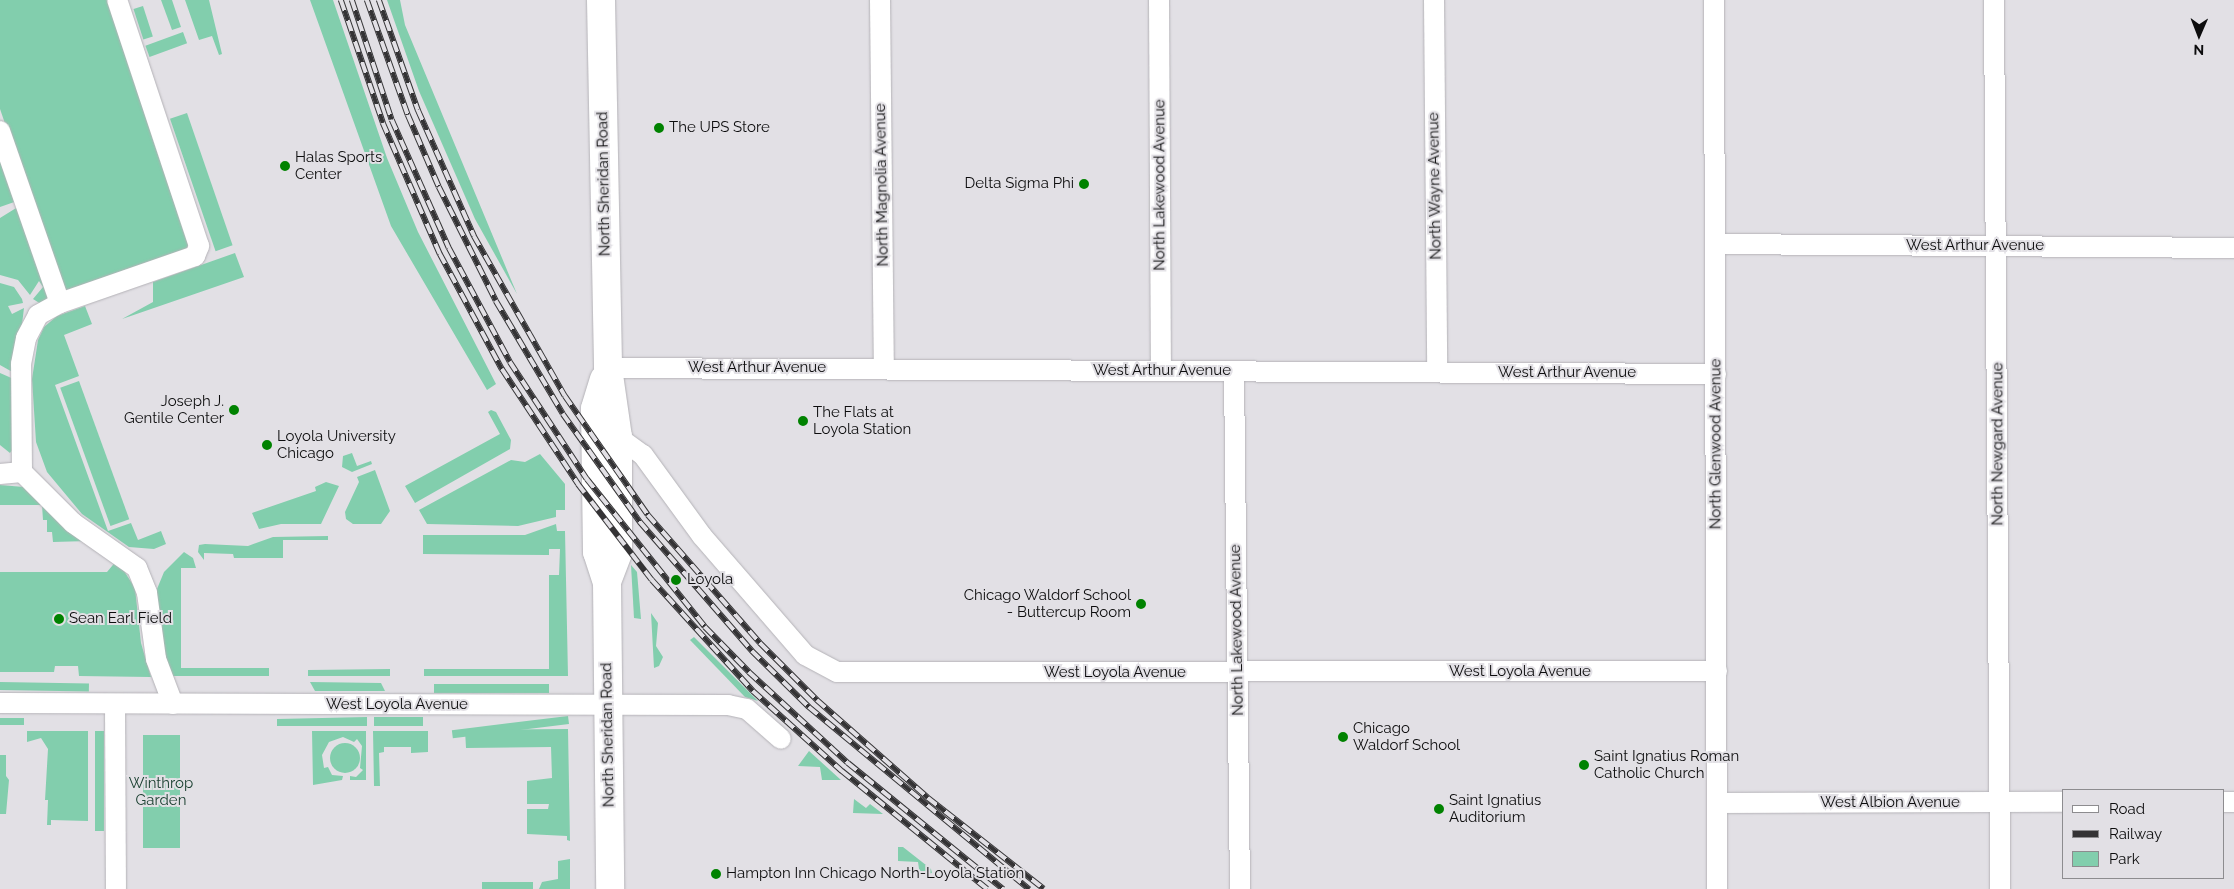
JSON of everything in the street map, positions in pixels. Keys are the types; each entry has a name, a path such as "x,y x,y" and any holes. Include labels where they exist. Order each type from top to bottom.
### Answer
{"main road":[{"name":"North Sheridan Road","path":"601,0 608,368 618,437 618,553 607,582"},
{"name":"North Sheridan Road","path":"608,368 595,409 597,552 607,582 610,889"}],"street":[{"path":"117,0 199,246 195,256 60,303 38,315 26,338 20,386 22,472 73,523 137,568 147,593 156,659 172,704"},
{"name":"North Magnolia Avenue","path":"880,0 884,369"},
{"name":"North Lakewood Avenue","path":"1159,0 1161,371"},
{"name":"North Wayne Avenue","path":"1434,0 1437,372"},
{"name":"North Glenwood Avenue","path":"1714,0 1717,889"},
{"name":"North Newgard Avenue","path":"1994,0 2000,889"},
{"path":"0,131 60,303"},
{"name":"West Arthur Avenue","path":"1716,244 2234,248"},
{"name":"West Arthur Avenue","path":"608,368 1716,374"},
{"name":"North Lakewood Avenue","path":"1234,371 1240,889"},
{"name":"West Loyola Avenue","path":"618,437 643,455 702,536 805,655 837,672 1717,671"},
{"path":"0,474 22,472"},
{"name":"West Loyola Avenue","path":"0,703 738,705 747,709 781,739"},
{"path":"115,704 116,889"},
{"name":"West Albion Avenue","path":"1717,803 2062,802"}],"green space":[{"path":"0,0 111,0 190,242 185,251 64,294 0,109"},
{"path":"161,0 172,0 181,27 172,30"},
{"path":"185,0 209,0 222,54 219,55 212,36 199,40"},
{"path":"310,0 333,0 387,158 418,232 496,384 487,390 391,226"},
{"path":"387,0 400,0 405,25 517,294 475,219 419,91"},
{"path":"143,6 153,36 143,40 133,9"},
{"path":"183,32 187,43 150,57 145,46"},
{"path":"187,113 233,245 216,251 170,119"},
{"path":"0,159 20,200 0,207"},
{"path":"21,205 53,296 41,304 33,299 43,287 39,281 30,295 18,280 0,275 0,218"},
{"path":"235,253 244,277 122,319 153,302 153,282"},
{"path":"0,283 14,287 22,299 23,303 8,306 12,314 24,308 16,374 0,365"},
{"path":"85,306 92,324 64,335 79,376 55,385 108,531 131,523 138,540 161,531 166,544 154,549 129,547 82,514 47,472 36,442 32,379 38,340 44,327 57,316"},
{"path":"0,373 16,380 15,446 10,453 0,445"},
{"path":"79,381 129,519 110,526 60,388"},
{"path":"491,410 496,412 511,440 510,449 415,503 405,486 500,434 488,412"},
{"path":"352,453 357,466 371,461 372,464 352,472 342,467 343,456"},
{"path":"540,454 565,484 565,510 556,510 556,517 518,526 427,524 419,510 511,460 525,462"},
{"path":"375,470 390,511 381,524 353,524 346,519 345,512 359,482 357,477"},
{"path":"326,482 339,486 321,524 281,524 259,529 252,513 316,491 315,487"},
{"path":"0,485 24,487 88,541 53,542 52,532 47,532 47,520 43,520 42,505 0,505"},
{"path":"556,524 557,531 565,531 568,676 424,676 424,669 549,669 549,575 559,575 560,549 549,549 549,555 423,554 423,535 525,535"},
{"path":"328,536 328,540 283,540 283,558 234,558 233,554 204,553 204,560 198,552 199,545 205,544 248,546 273,537"},
{"path":"184,552 193,558 196,568 181,568 181,668 269,668 269,676 170,676 166,669 156,604 157,589 164,572"},
{"path":"117,560 135,588 141,643 151,677 79,676 78,666 55,666 54,672 0,672 0,572 107,572"},
{"path":"631,565 637,572 641,619 634,618"},
{"path":"651,613 658,623 656,646 663,657 659,666 654,668"},
{"path":"694,637 758,701 745,697 690,640"},
{"path":"390,669 390,676 308,676 308,670"},
{"path":"0,682 89,684 89,692 0,690"},
{"path":"310,682 381,683 385,691 315,691"},
{"path":"434,684 549,684 549,693 434,693"},
{"path":"568,716 569,724 453,738 452,730"},
{"path":"367,717 367,726 277,726 277,719"},
{"path":"374,717 423,717 423,726 374,726"},
{"path":"0,718 24,718 24,725 0,725"},
{"path":"568,729 570,841 567,840 567,836 527,834 527,809 548,809 549,804 527,804 527,781 552,778 551,747 466,748 465,730"},
{"path":"27,731 88,731 88,821 51,820 51,825 47,825 48,800 45,800 48,749 41,738 27,742"},
{"path":"95,731 104,731 104,831 95,831"},
{"path":"312,731 366,731 366,780 350,780 350,776 356,777 363,770 360,768 362,746 357,739 354,742 343,737 329,742 322,755 324,768 328,767 332,775 343,776 342,780 313,785"},
{"path":"373,731 428,731 428,752 411,753 411,747 384,747 384,752 379,753 380,786 374,786"},
{"name":"Winthrop Garden","path":"143,735 180,735 180,848 143,848"},
{"path":"345,743 356,747 360,758 356,769 345,773 334,769 330,758 334,747"},
{"path":"809,751 841,780 822,780 820,767 798,766"},
{"path":"0,755 6,755 6,776 9,780 6,814 0,814"},
{"path":"854,799 866,808 870,804 883,814 853,813"},
{"path":"898,847 903,847 931,869 932,873 920,876 918,862 898,861"},
{"path":"570,859 570,889 539,889 542,882 558,879 558,861"},
{"path":"482,882 533,882 533,889 482,889"}],"railway":[{"path":"341,0 383,123 440,254 502,369 578,484 652,580 753,691 842,771 987,889"},
{"path":"352,0 392,120 449,248 510,362 587,479 705,627 749,672 848,763 1003,889"},
{"path":"367,0 408,115 439,187 496,301 563,414 640,522 752,651 809,707 1029,889"},
{"path":"379,0 418,110 474,236 565,396 648,515 760,643 817,700 928,798 1044,889"}],"place":[{"name":"The UPS Store","path":"659,128"},
{"name":"Halas Sports Center","path":"285,166"},
{"name":"Delta Sigma Phi","path":"1084,184"},
{"name":"Joseph J. Gentile Center","path":"234,410"},
{"name":"The Flats at Loyola Station","path":"803,421"},
{"name":"Loyola University Chicago","path":"267,445"},
{"name":"Loyola","path":"676,580"},
{"name":"Chicago Waldorf School - Buttercup Room","path":"1141,604"},
{"name":"Sean Earl Field","path":"59,619"},
{"name":"Chicago Waldorf School","path":"1343,737"},
{"name":"Saint Ignatius Roman Catholic Church","path":"1584,765"},
{"name":"Saint Ignatius Auditorium","path":"1439,809"},
{"name":"Hampton Inn Chicago North-Loyola Station","path":"716,874"}]}
